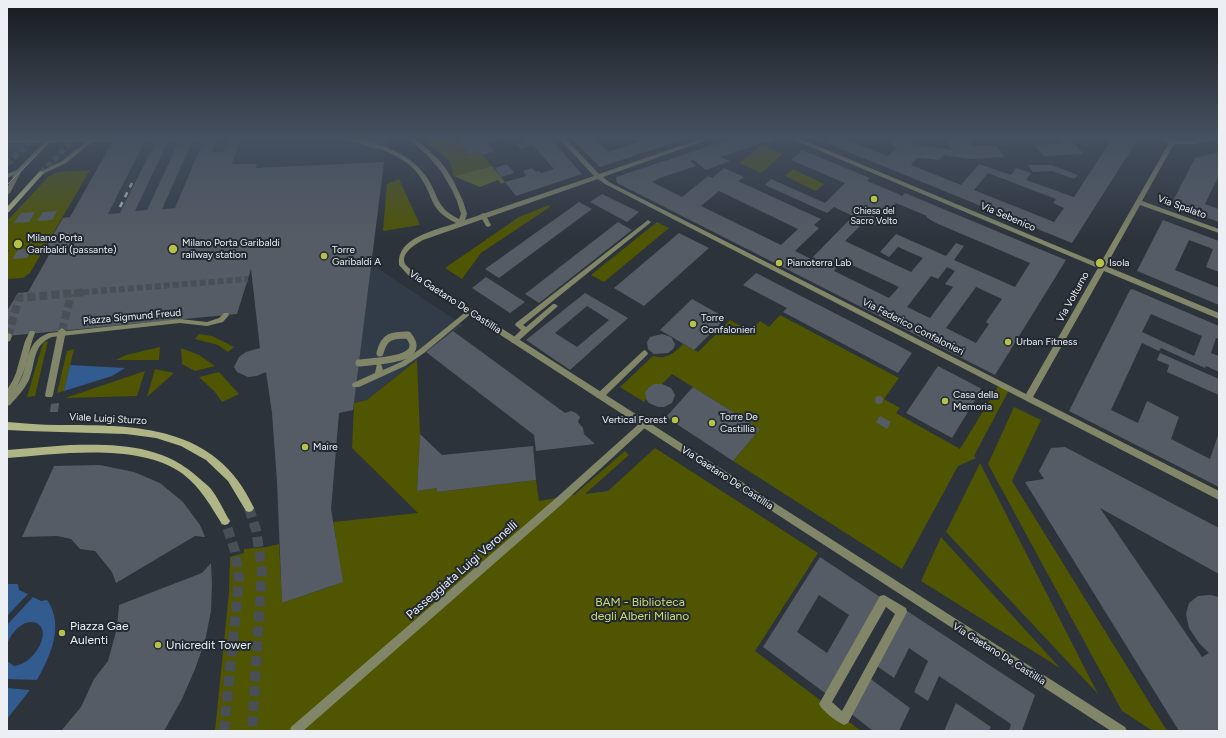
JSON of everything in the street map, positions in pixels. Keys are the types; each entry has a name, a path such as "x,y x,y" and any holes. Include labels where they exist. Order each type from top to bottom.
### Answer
{"main road":[{"path":"7,211 41,173"},
{"name":"Viale Luigi Sturzo","path":"7,426 30,428 96,428 135,430 169,437 194,448 220,465 233,480 249,508"},
{"path":"7,454 108,448 136,451 150,455 175,464 199,481 213,497 225,521"}],"street":[{"path":"418,171 438,208 448,218 461,223 611,171"},
{"path":"445,171 451,180 464,214 461,223"},
{"name":"Via Federico Confalonieri","path":"594,171 598,176 621,190 1219,496"},
{"name":"Via Sebenico","path":"873,171 1219,316"},
{"name":"Via Volturno","path":"1028,398 1156,171"},
{"name":"Via Spalato","path":"1139,202 1219,232"},
{"name":"Via Gaetano De Castillia","path":"461,223 421,238 412,243 407,248 401,261 402,265 410,273 514,341 1121,731"},
{"path":"49,395 62,332"},
{"path":"884,600 902,612 844,718 825,704 884,600"}],"lane":[{"path":"7,176 18,171"},
{"path":"7,193 19,171"},
{"path":"483,215 488,225"},
{"path":"526,330 518,325 648,222"},
{"path":"514,341 555,306"},
{"path":"356,385 403,364 422,351 470,312"},
{"name":"Piazza Sigmund Freud","path":"7,402 24,383 35,344 43,337 62,332 180,321 207,324 221,320 226,315"},
{"path":"7,395 19,378 29,339 32,333"},
{"path":"359,363 405,356 413,349 413,341 408,335 394,335 389,337 382,344 380,353"},
{"path":"600,396 645,353"},
{"path":"379,366 379,375"},
{"name":"Passeggiata Luigi Veronelli","path":"295,731 558,502 644,424"}],"shaded area":[{"path":"130,171 383,171 381,187 108,214"},
{"name":"Maire","path":"371,264 463,325 426,352 367,400 354,403 353,410 339,413 331,509 343,582 282,603 277,481 272,413 267,372 248,377 237,372 234,367 240,357 246,352 260,348 251,269"}],"green space":[{"path":"89,171 30,273 23,278 7,279 7,255 9,250 7,250 7,221 48,177 58,172"},
{"path":"453,171 471,171 454,176"},
{"path":"471,171 496,171 505,182 501,184 498,180 480,187 454,176"},
{"path":"790,171 798,171 824,184 816,191 785,176"},
{"path":"399,179 420,225 383,231 387,184"},
{"path":"549,205 550,207 481,253 462,279 445,268 519,217"},
{"path":"657,222 669,228 604,282 591,275"},
{"path":"780,315 899,378 884,399 900,408 896,413 960,449 999,385 1009,390 974,456 976,458 958,466 902,569 733,461 760,429 672,374 662,384 652,385 647,389 645,395 646,399 644,402 620,387 653,356 662,357 670,355 683,344 698,352 730,320 750,331 760,321 769,327"},
{"path":"199,334 212,336 234,347 228,352 218,345 195,339"},
{"path":"48,341 35,396 27,397 43,343"},
{"path":"160,347 159,360 116,360 126,355"},
{"path":"181,348 199,355 215,366 195,371 182,364"},
{"path":"74,349 64,391 57,393 67,351"},
{"name":"BAM - Biblioteca degli Alberi Milano","path":"417,360 420,434 417,491 437,488 438,492 536,480 539,501 574,495 625,451 629,455 585,494 608,491 655,448 818,553 755,651 861,731 215,731 229,592 230,557 244,553 244,549 267,547 279,544 282,603 332,586 328,540 336,538 333,522 418,513 352,448 354,403 367,400"},
{"path":"155,369 174,373 147,397"},
{"path":"145,371 137,396 65,398"},
{"path":"219,372 239,394 222,402 215,392 199,377"},
{"path":"1014,407 1041,420 1012,481 1167,731 1153,731 1122,711 988,464"},
{"path":"980,463 1098,694 946,532"},
{"path":"941,537 1060,668 921,581"}],"water":[{"path":"70,365 125,368 112,376 64,391"},
{"path":"7,584 18,584 19,590 28,594 7,616"},
{"path":"33,597 41,601 47,600 52,610 55,620 55,630 51,651 37,680 7,679 7,661 14,666 23,663 35,653 41,642 43,633 41,626 36,623 29,622 21,625 13,632 7,644 7,625"},
{"path":"7,688 30,690 7,719"}],"building":[{"path":"96,171 130,171 108,214 120,213 141,171 154,171 135,211 147,210 165,171 179,171 162,209 175,208 190,171 383,171 353,410 339,413 331,509 343,582 282,603 277,481 272,413 266,372 257,376 248,377 237,372 234,367 239,357 246,352 260,348 251,269 237,314 7,336 7,311 18,293 28,292 49,255 41,255 63,218 70,217"},
{"path":"497,171 513,171 514,173 501,177"},
{"path":"523,171 539,171 541,173 546,171 580,171 582,174 516,196 505,182 526,176"},
{"path":"633,171 680,171 652,182 682,197 708,176 712,178 720,171 732,171 744,177 738,181 821,219 814,225 819,228 795,251 811,259 853,216 834,207 827,213 765,185 771,179 825,203 845,183 818,171 854,171 870,178 867,181 902,196 905,193 1066,260 995,375 617,183 616,177","holes":["719,191 798,229 781,245 701,206","896,203 927,216 926,217 936,223 1030,263 1015,287 954,260 964,246 956,243 946,256 896,234 880,252 889,257 898,247 923,258 911,272 845,241 865,221 875,225","843,261 899,287 889,298 834,271","947,267 955,271 945,284 953,287 930,318 907,307 931,276 938,279","976,287 1002,299 986,322 989,324 976,343 946,328"]},
{"path":"896,171 927,171 961,185 973,171 1001,171 1011,175 1014,171 1026,171 1031,173 1026,180 1074,197 1091,171 1117,171 1072,243","holes":["988,173 1056,199 1053,203 1064,208 1054,222 974,190"]},
{"path":"1053,171 1068,171 1078,175 1074,179"},
{"path":"1188,171 1219,171 1219,175 1205,204 1219,209 1219,222 1171,205"},
{"path":"602,194 639,212 627,222 590,202"},
{"path":"579,202 592,209 499,278 485,269"},
{"path":"57,211 52,220 37,221 43,212"},
{"path":"35,212 29,222 14,223 21,213"},
{"path":"1163,220 1219,241 1219,272 1206,267 1213,249 1189,240 1175,270 1217,287 1219,289 1219,305 1137,271"},
{"path":"618,222 632,230 539,303 525,294"},
{"path":"679,233 709,248 644,306 614,288"},
{"path":"33,248 27,258 12,259 18,250"},
{"path":"756,273 912,353 898,373 783,312 787,308 743,285"},
{"path":"486,277 525,302 510,313 472,288"},
{"path":"1132,289 1219,326 1219,339 1216,338 1211,353 1219,356 1219,372 1206,366 1205,368 1161,348 1159,351 1142,343 1111,410 1138,423 1147,401 1179,417 1171,439 1210,459 1218,435 1219,487 1069,411 1130,290","holes":["1151,314 1202,336 1194,356 1142,332"]},
{"path":"585,293 628,318 570,370 526,340","holes":["587,306 609,320 577,347 555,333"]},
{"name":"Torre Confalonieri","path":"692,299 726,318 694,350 660,330"},
{"path":"453,331 565,413 571,411 576,413 580,417 578,422 583,428 584,434 595,444 536,451 534,435 426,352"},
{"path":"662,334 671,337 675,344 674,348 668,353 654,354 648,349 647,342 650,337"},
{"path":"1160,353 1219,379 1219,395 1167,372 1169,365 1157,360"},
{"name":"Casa della Memoria","path":"938,366 982,389 952,438 906,413"},
{"path":"654,384 662,384 671,388 675,395 672,403 664,407 658,407 649,403 646,399 645,393 648,388"},
{"name":"Torre De Castillia","path":"693,387 760,429 733,461 666,417"},
{"path":"877,396 881,396 883,400 881,404 877,404 875,402 875,398"},
{"path":"59,403 58,412 50,412 51,404"},
{"path":"880,416 891,422 887,429 876,422"},
{"path":"420,434 442,455 533,446 536,480 437,492 437,488 417,491"},
{"path":"1065,447 1219,528 1219,574 1100,508 1202,657 1209,653 1199,643 1189,628 1186,614 1189,603 1198,596 1211,595 1219,597 1219,731 1179,731 1025,482 1044,479 1039,471 1051,448"},
{"path":"100,465 134,472 160,483 183,502 200,525 205,537 195,536 116,583 112,572 95,551 80,549 71,539 57,536 22,537 54,466"},
{"path":"820,557 883,599 829,696 763,647","holes":["819,595 849,615 827,653 797,632"]},
{"name":"Unicredit Tower","path":"211,563 211,611 205,641 182,699 164,731 61,731 81,707 94,679 108,661 117,628 119,605 202,573"},
{"path":"904,609 1035,695 1022,731 1009,731 1011,724 939,676 928,701 914,692 928,661 909,648 894,678 874,664"},
{"path":"868,677 910,708 899,731 873,731 849,712"},
{"path":"956,703 991,727 989,731 944,731"}],"tunnel":[{"path":"82,292 248,279"},
{"path":"8,336 19,298 82,292"},
{"path":"74,293 82,292"},
{"path":"62,331 71,294"},
{"path":"249,508 256,530 262,568 252,731"},
{"path":"224,731 239,580 235,551 225,521"}],"tram line":[{"path":"7,185 20,171"}],"railway":[{"path":"120,207 132,183"}],"place":[{"name":"Chiesa del Sacro Volto","path":"874,199"},
{"name":"Milano Porta Garibaldi (passante)","path":"18,244"},
{"name":"Milano Porta Garibaldi railway station","path":"173,249"},
{"name":"Torre Garibaldi A","path":"324,256"},
{"name":"Pianoterra Lab","path":"779,263"},
{"name":"Isola","path":"1100,263"},
{"name":"Torre Confalonieri","path":"693,324"},
{"name":"Urban Fitness","path":"1008,342"},
{"name":"Casa della Memoria","path":"945,401"},
{"name":"Vertical Forest","path":"675,420"},
{"name":"Torre De Castillia","path":"712,423"},
{"name":"Maire","path":"305,447"},
{"name":"Piazza Gae Aulenti","path":"62,633"},
{"name":"Unicredit Tower","path":"158,645"}]}
